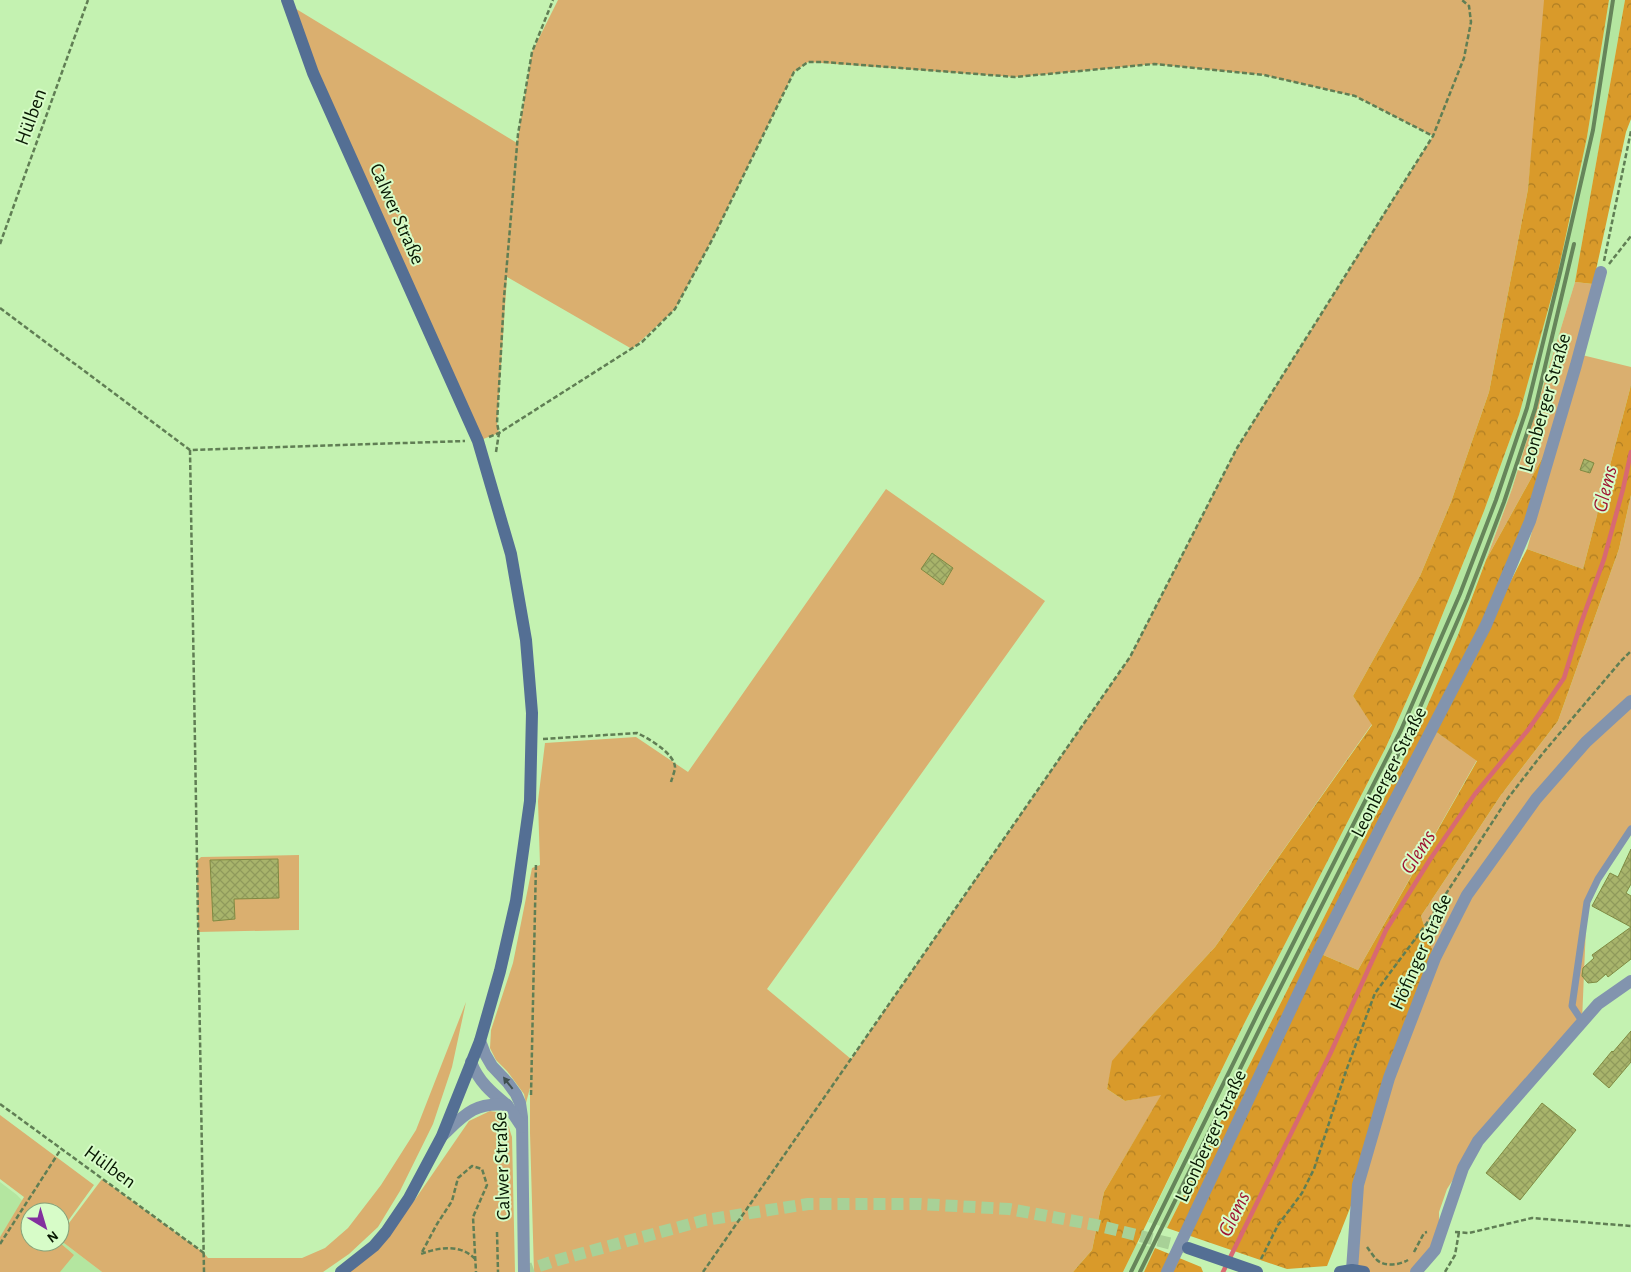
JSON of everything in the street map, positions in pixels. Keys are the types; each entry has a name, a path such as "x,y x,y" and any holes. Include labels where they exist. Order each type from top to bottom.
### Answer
{"main road":[{"name":"Calwer Straße","path":"287,0 313,73 478,441 511,554 526,640 532,713 530,802 516,901 500,971 480,1041 442,1136 409,1198 392,1224 374,1246 341,1272"},
{"path":"1188,1248 1257,1272"}],"street":[{"name":"Leonberger Straße","path":"1167,1272 1316,956 1486,625 1530,520 1574,374 1602,272"},
{"name":"Höfinger Straße","path":"1352,1271 1358,1185 1389,1078 1435,958 1467,895 1536,799 1586,742 1631,701"},
{"path":"1416,1272 1435,1250 1463,1168 1478,1141 1598,1004 1631,981"},
{"name":"Calwer Straße","path":"480,1041 492,1066 508,1083 518,1098 522,1116 524,1272"},
{"path":"471,1062 475,1073 506,1106 522,1128"},
{"path":"442,1136 466,1113 481,1106 494,1104 506,1106"}],"lane":[{"path":"1582,1021 1572,1006 1587,902 1598,879 1631,829"}],"path":[{"name":"Hülben","path":"0,244 88,0"},
{"path":"553,0 532,52 518,134 504,298 497,423 499,433 642,342 675,309 712,240 794,72 808,62 1014,77 1154,64 1264,75 1355,96 1434,136"},
{"path":"703,1272 1130,657 1237,448 1434,136 1464,58 1471,22 1469,6 1462,0"},
{"path":"1602,272 1631,131"},
{"path":"1602,272 1631,236"},
{"path":"0,308 190,450 478,441"},
{"path":"190,450 204,1272"},
{"path":"532,740 637,732 672,758 675,766 671,782"},
{"path":"530,1101 532,1092 536,860"},
{"name":"Hülben","path":"0,1104 204,1253"},
{"path":"0,1244 61,1149"},
{"path":"475,1259 470,1254 455,1248 436,1248 421,1254 452,1201 458,1178 472,1166 482,1170 487,1185 473,1217 476,1272"},
{"path":"1445,1272 1455,1255 1459,1232 1469,1233 1532,1218 1631,1226"},
{"path":"1355,1230 1378,1261 1390,1265 1402,1264 1410,1258 1424,1234 1430,1230 1443,1231"},
{"path":"497,1232 498,1272"}],"shaded area":[{"path":"558,0 1547,0 1528,189 1489,392 1451,502 1420,576 1353,696 1372,724 1215,947 1152,1015 1113,1061 1107,1089 1125,1101 1162,1094 1104,1192 1092,1250 1073,1272 534,1272 530,1088 526,1103 524,1094 496,1060 490,1048 491,1030 513,963 532,868 540,865 538,801 545,743 636,737 688,772 886,489 1045,601 767,989 851,1059 1130,657 1237,448 1433,136 1355,96 1264,75 1154,64 1015,77 808,62 794,72 712,240 675,309 632,349 507,277 497,423 499,433 478,441 288,4 517,143 532,52"},
{"path":"1609,0 1625,0 1575,282 1512,489 1458,635 1406,755 1167,1228 1148,1222 1244,1024 1386,747 1419,673 1484,511 1519,415 1587,137"},
{"path":"1575,282 1593,284 1549,446 1486,560 1512,489"},
{"path":"1582,355 1631,367 1631,385 1583,569 1527,549"},
{"path":"1631,495 1631,829 1587,902 1582,1021 1478,1141 1447,1189 1439,1212 1439,1231 1416,1272 1356,1272 1358,1185 1435,958 1421,916 1501,795 1558,721 1619,549"},
{"path":"1435,731 1477,760 1358,970 1321,954"},
{"path":"299,855 299,930 198,932 197,861 201,857"},
{"path":"466,1002 452,1067 433,1124 400,1191 378,1227 349,1254 323,1272 102,1272 70,1248 70,1222 102,1179 204,1253 208,1258 302,1258 325,1248 348,1228 381,1185 416,1130"},
{"path":"490,1111 500,1114 506,1119 512,1137 515,1272 350,1272 414,1201 469,1121"},
{"path":"0,1115 94,1185 70,1218 70,1202 21,1202 24,1197 0,1179"},
{"path":"0,1182 24,1202 20,1202 20,1252 70,1252 70,1248 102,1272 0,1272"},
{"path":"20,1204 20,1252 70,1252 74,1255 60,1272 0,1272 0,1237"},
{"path":"1137,1243 1155,1248 1144,1272 1123,1272"}],"green space":[{"path":"1544,0 1609,0 1587,137 1557,277 1519,415 1484,511 1419,673 1386,747 1244,1024 1123,1272 1073,1272 1092,1250 1104,1192 1161,1095 1125,1101 1107,1089 1112,1061 1215,947 1372,725 1353,696 1420,576 1451,502 1489,392 1528,189"},
{"path":"1625,0 1631,0 1631,119 1626,132 1593,284 1575,282"},
{"path":"1631,385 1631,495 1619,549 1558,721 1501,795 1421,916 1435,958 1358,1188 1327,1266 1287,1269 1167,1228 1406,755 1458,635 1486,560 1549,446 1527,518 1484,623 1321,954 1358,970 1477,761 1435,731 1527,549 1583,569"},
{"path":"1155,1248 1201,1267 1203,1272 1144,1272"}],"building":[{"path":"1584,459 1594,463 1590,473 1580,470"},
{"path":"932,553 953,568 943,585 921,569"},
{"path":"1631,849 1631,884 1626,893 1631,896 1631,927 1592,906 1610,873 1618,877"},
{"path":"278,859 279,898 234,899 235,919 213,921 210,860"},
{"path":"1631,927 1631,959 1608,977 1606,974 1597,982 1588,983 1582,976 1583,968 1594,958 1592,955"},
{"path":"1631,1031 1631,1062 1609,1088 1593,1074"},
{"path":"1542,1103 1576,1130 1520,1200 1486,1173"}],"waterway":[{"name":"Glems","path":"1223,1272 1331,1052 1386,930 1431,858 1475,794 1528,730 1564,678 1604,559 1631,452"}],"tunnel":[{"path":"522,1272 554,1261 705,1220 808,1204 920,1204 1009,1209 1096,1225 1188,1248"}],"railway":[{"path":"1131,1272 1259,1011 1401,730 1460,594 1496,500 1527,408 1560,273 1593,130 1613,0"},
{"path":"1140,1272 1266,1016 1408,735 1467,599 1504,502 1535,409 1574,244"}]}
